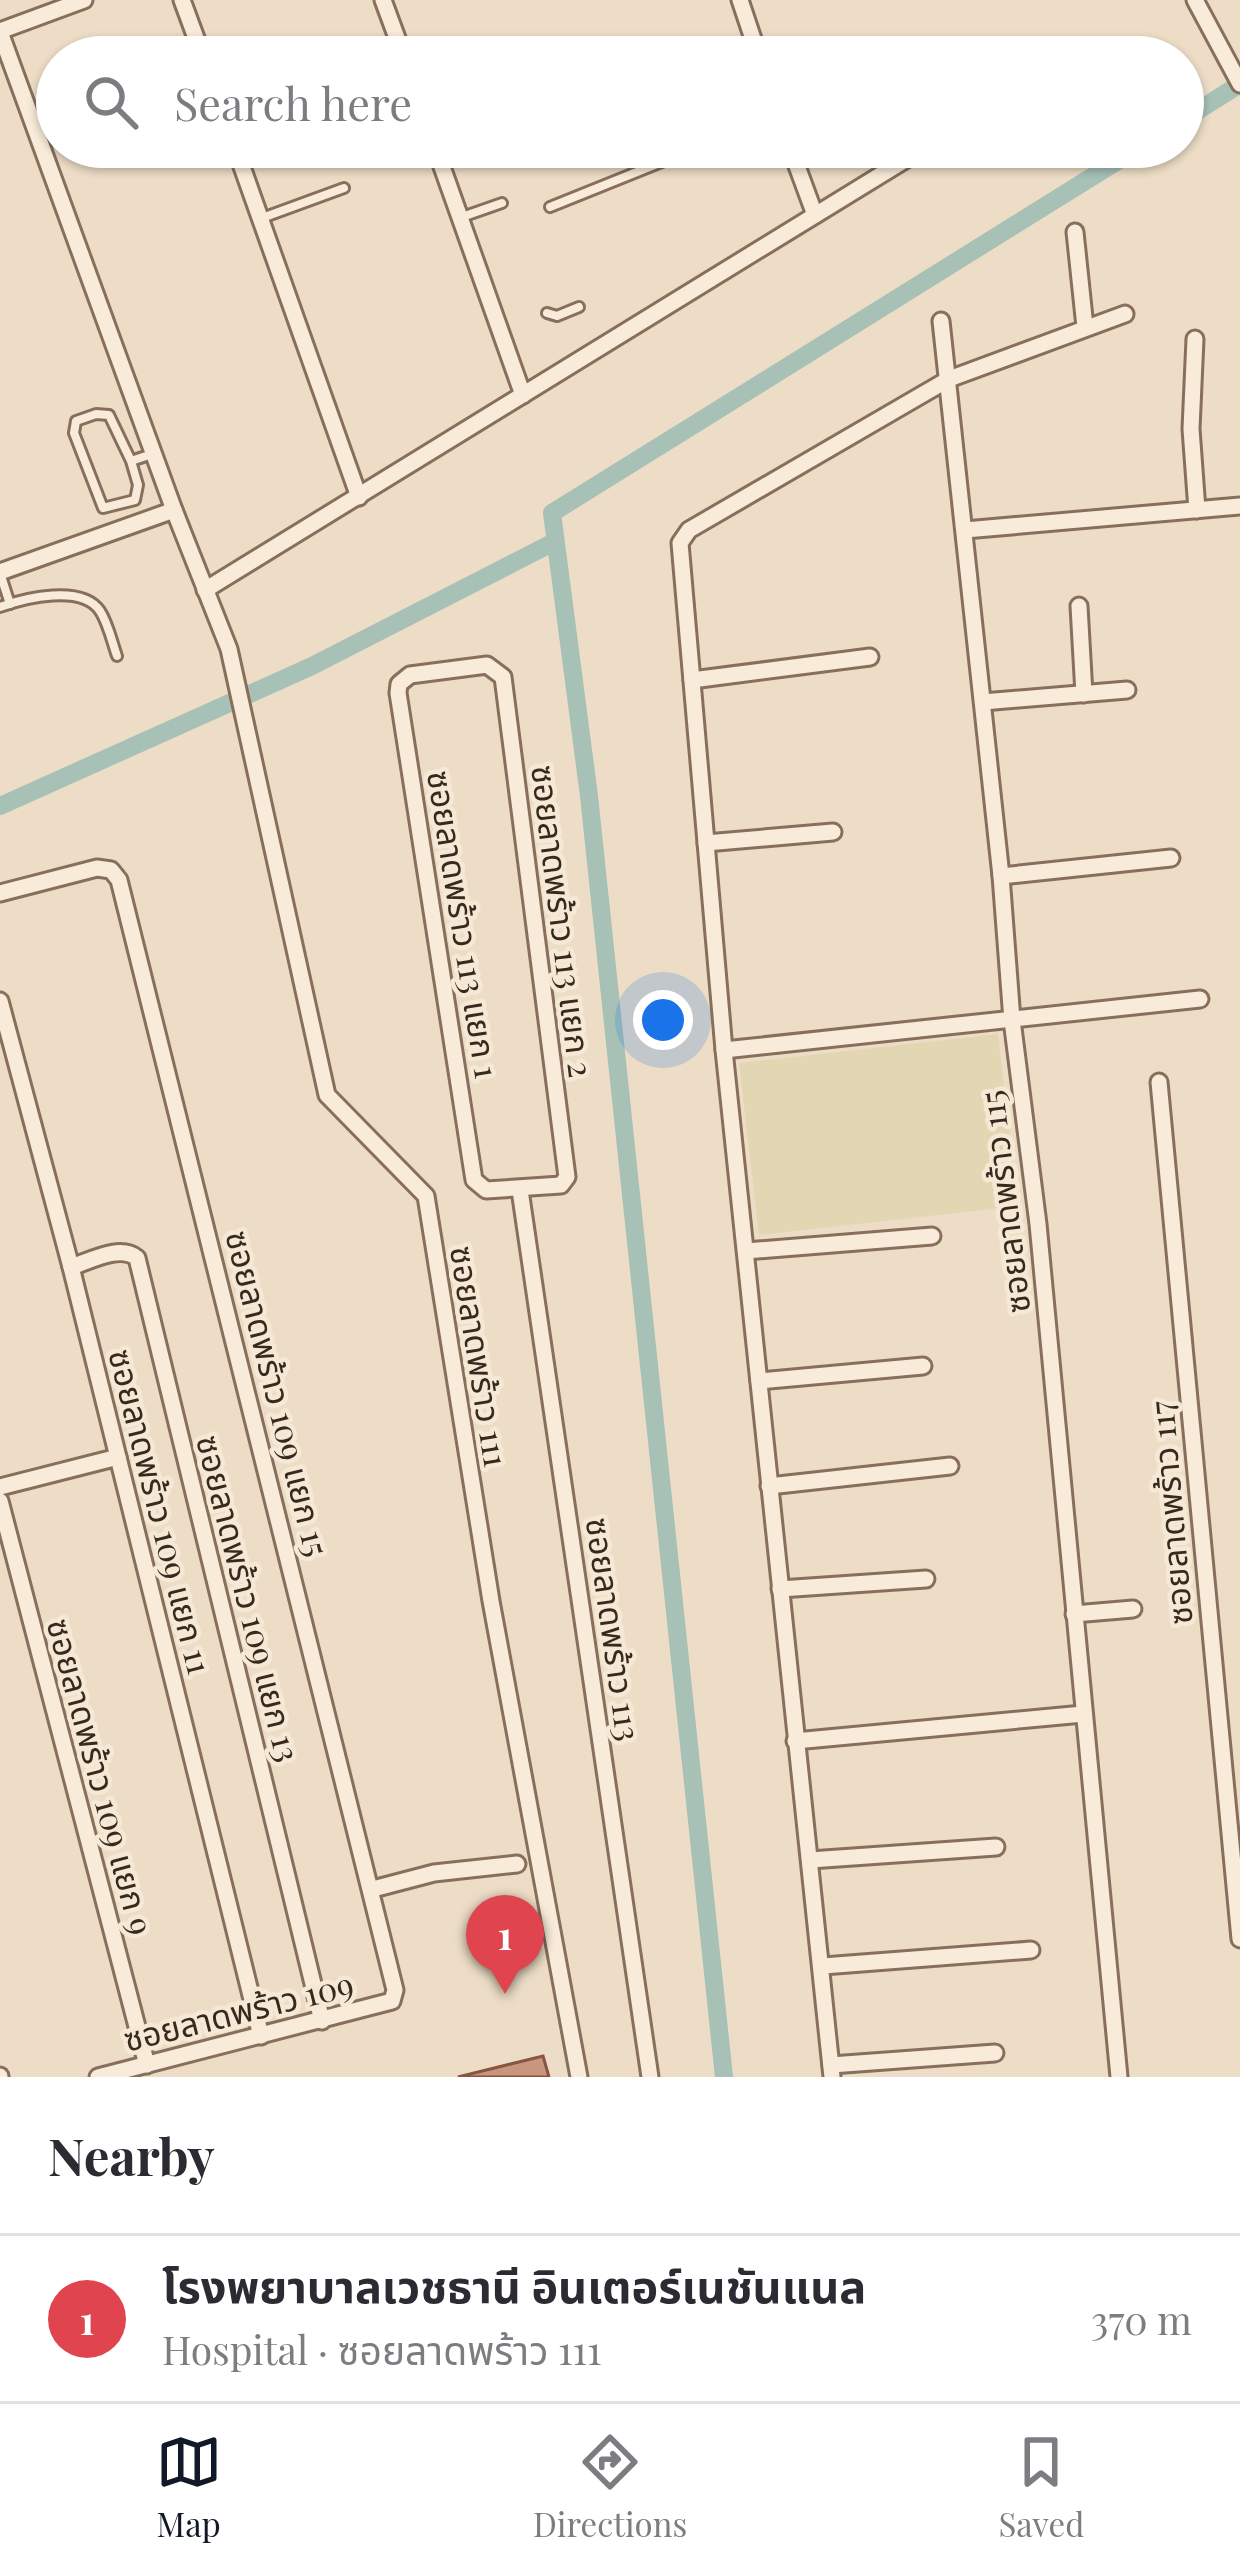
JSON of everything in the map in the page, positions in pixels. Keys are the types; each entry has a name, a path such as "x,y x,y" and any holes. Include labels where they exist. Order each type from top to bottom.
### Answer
{"street":[{"path":"0,32 66,3 84,0"},
{"path":"182,0 195,36"},
{"path":"383,0 396,36"},
{"path":"740,0 752,36"},
{"path":"1195,0 1240,84"},
{"name":"ซอยลาดพร้าว 111","path":"0,32 36,130"},
{"name":"ซอยลาดพร้าว 111","path":"50,168 174,510 230,649 327,1095 426,1196 491,1600 579,2077"},
{"path":"242,168 359,497"},
{"path":"443,168 523,394"},
{"path":"798,168 815,215"},
{"path":"205,590 892,168"},
{"path":"1075,232 1085,327"},
{"path":"995,2053 832,2071 724,1050 679,556 680,543 689,530 949,379 1124,314"},
{"name":"ซอยลาดพร้าว 115","path":"941,321 1001,876 1012,1020 1038,1224 1119,2077"},
{"path":"1195,339 1191,429 1197,510"},
{"path":"964,530 1240,506"},
{"path":"0,573 174,510"},
{"path":"1079,606 1084,694"},
{"path":"692,680 870,657"},
{"name":"ซอยลาดพร้าว 113 แยก 2","path":"451,668 487,664 503,677 567,1178 560,1185 520,1190"},
{"name":"ซอยลาดพร้าว 113 แยก 1","path":"451,668 410,675 399,684 398,693 474,1180 486,1190 520,1190"},
{"path":"983,702 1127,690"},
{"path":"706,843 832,832"},
{"path":"1001,876 1172,858"},
{"name":"ซอยลาดพร้าว 109 แยก 15","path":"0,893 97,868 111,870 119,880 373,1889 395,1990 392,2001"},
{"path":"724,1050 1200,999"},
{"name":"ซอยลาดพร้าว 109 แยก 11","path":"0,1001 71,1267 261,2036"},
{"name":"ซอยลาดพร้าว 117","path":"1159,1082 1240,1939"},
{"name":"ซอยลาดพร้าว 113","path":"520,1190 650,2077"},
{"path":"746,1251 932,1236"},
{"name":"ซอยลาดพร้าว 109 แยก 13","path":"71,1267 121,1252 137,1258 322,2021"},
{"path":"759,1381 923,1366"},
{"path":"0,1487 118,1457"},
{"path":"770,1486 950,1466"},
{"name":"ซอยลาดพร้าว 109 แยก 9","path":"0,1502 147,2065"},
{"path":"779,1589 926,1579"},
{"path":"1074,1614 1132,1609"},
{"path":"795,1741 1083,1714"},
{"path":"810,1860 996,1847"},
{"path":"373,1889 434,1873 517,1864"},
{"path":"823,1966 1031,1950"},
{"name":"ซอยลาดพร้าว 109","path":"98,2077 392,2001"}],"lane":[{"path":"550,207 647,168"},
{"path":"260,218 344,188"},
{"path":"460,218 502,203"},
{"path":"547,313 557,316 579,307"},
{"path":"96,414 110,416 131,461 138,485 135,500 103,508 74,434 76,421 96,414"},
{"path":"131,461 154,453"},
{"path":"0,573 5,605 70,596 100,609 117,656"}],"shaded area":[{"path":"998,1034 1018,1206 759,1235 739,1063"}],"building":[{"path":"543,2056 549,2077 458,2077"}],"waterway":[{"path":"1204,107 1240,84"},
{"path":"724,2077 589,796 552,513 1106,168"},
{"path":"0,806 312,666 554,542"}],"place":[{"name":"โรงพยาบาลเวชธานี อินเตอร์เนชันแนล","path":"505,1994"}]}
